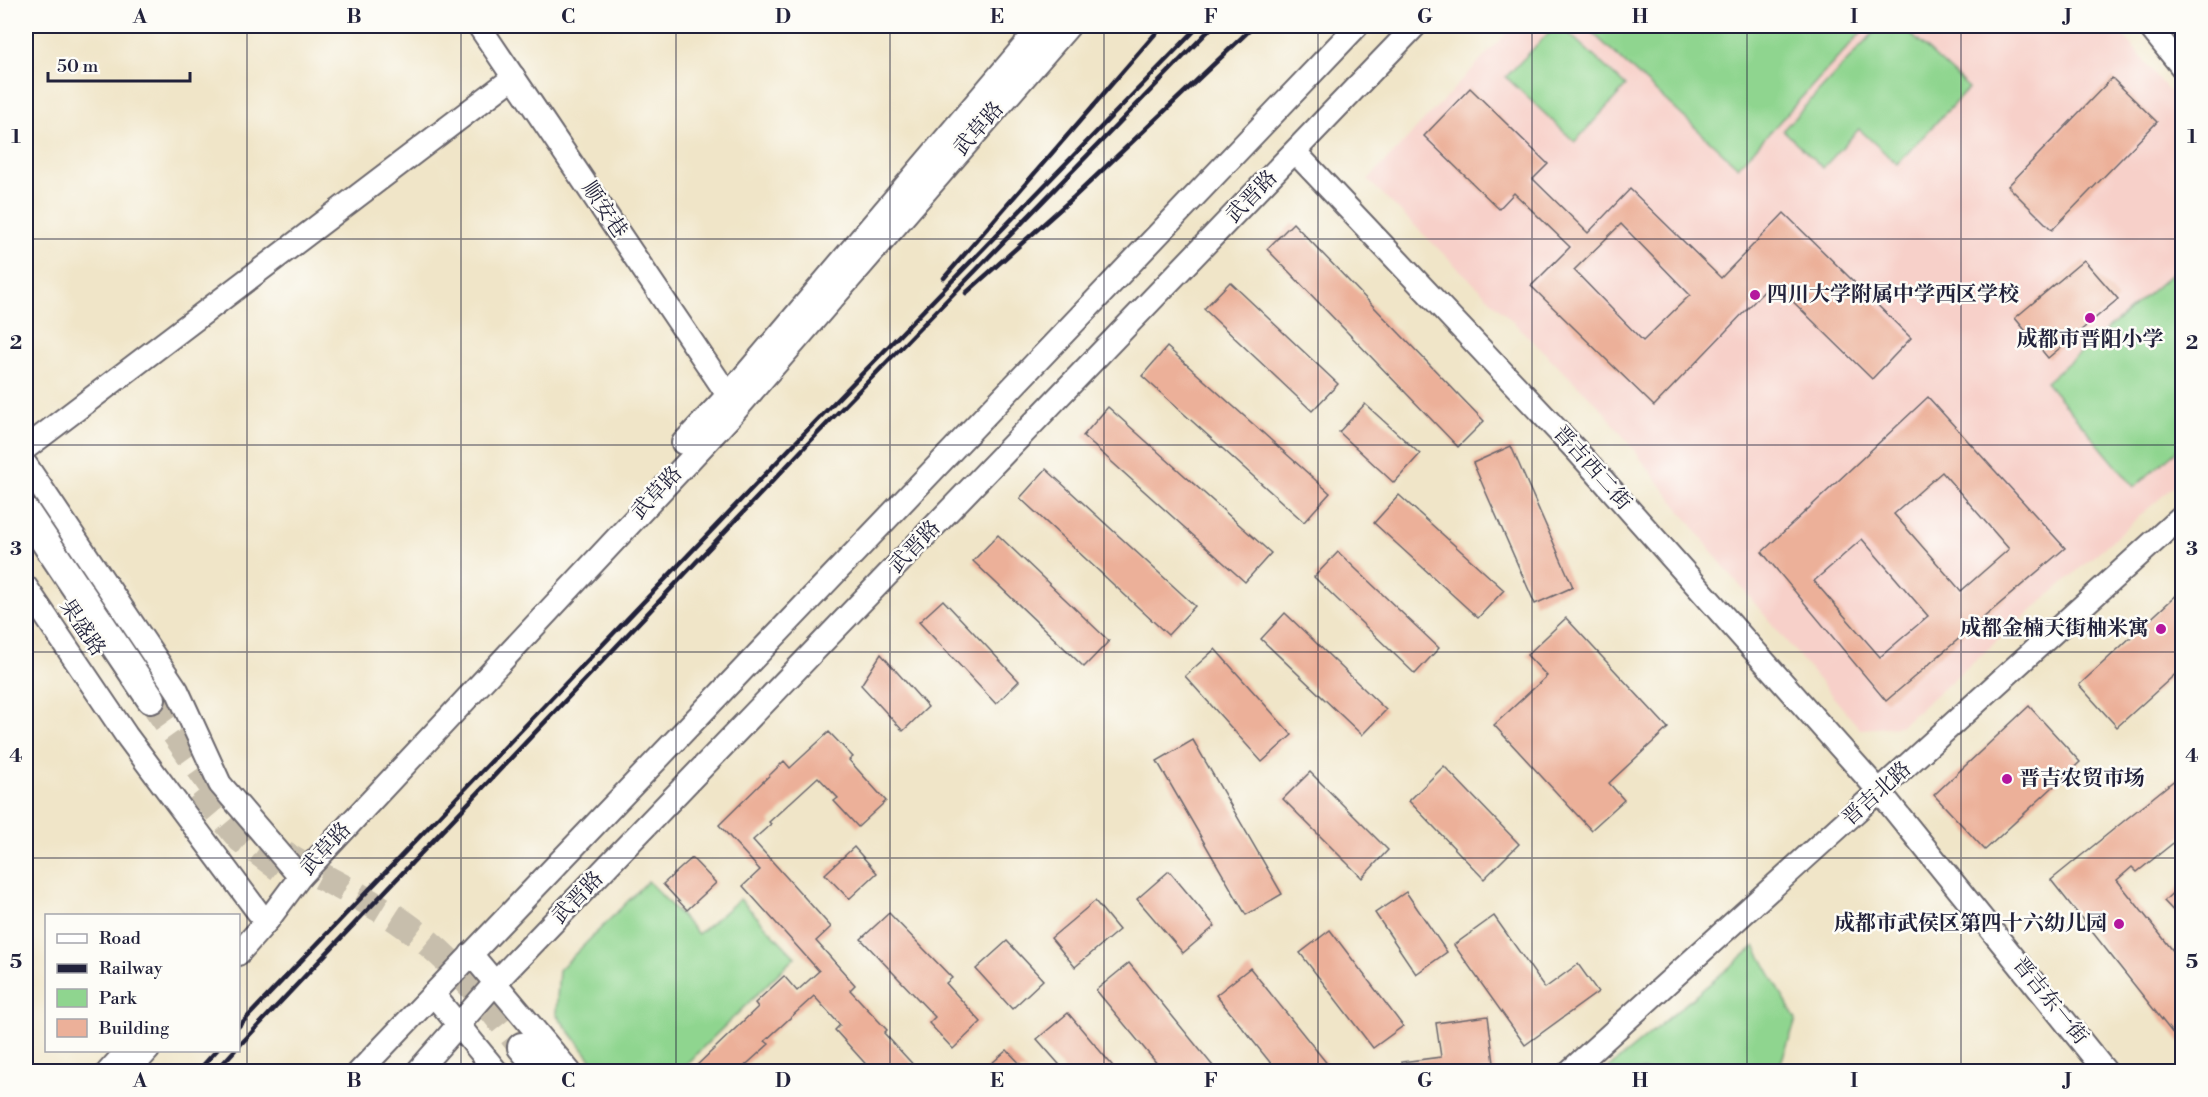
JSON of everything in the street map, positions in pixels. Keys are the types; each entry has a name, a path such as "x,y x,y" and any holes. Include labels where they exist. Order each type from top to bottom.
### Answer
{"main road":[{"name":"果盛路","path":"26,513 144,705 26,546"},
{"path":"514,1061 543,1071"}],"street":[{"name":"顺安巷","path":"479,26 728,395"},
{"name":"武草路","path":"240,951 296,871 728,395 1041,26"},
{"name":"武草路","path":"296,871 729,418 1069,26"},
{"name":"武晋路","path":"359,1071 1357,26"},
{"name":"武晋路","path":"417,1071 459,1027 496,982 1415,26"},
{"path":"2149,26 2182,67"},
{"path":"26,448 514,77"},
{"name":"晋吉西二街","path":"1295,152 1577,451 1880,792"},
{"path":"26,465 177,690 220,784 296,871"},
{"name":"晋吉北路","path":"1569,1071 1880,792 2182,516"},
{"path":"26,587 126,735 263,916"},
{"name":"晋吉东一街","path":"1880,792 2106,1071"},
{"name":"武草路","path":"240,931 263,916"},
{"path":"471,954 570,1071"},
{"path":"433,993 459,1027 514,1061"},
{"path":"108,1071 126,1052"},
{"path":"128,1071 146,1052"}],"shaded area":[{"name":"四川大学附属中学西区学校","path":"1513,26 2116,26 2182,107 2182,479 1900,726 1860,729 1720,562 1603,410 1368,180"}],"green space":[{"path":"1555,26 1561,26 1626,86 1575,142 1506,77"},
{"path":"1585,26 1867,26 1738,167"},
{"path":"1880,26 1902,26 1969,88 1897,164 1859,129 1823,168 1783,130"},
{"path":"2182,265 2182,446 2134,487 2046,382"},
{"path":"648,881 698,934 740,899 795,957 679,1071 600,1071 556,1014 559,970"},
{"path":"1755,946 1796,1020 1778,1071 1605,1071"}],"building":[{"path":"2112,78 2157,122 2052,230 2008,186"},
{"path":"1470,88 1548,164 1533,179 1588,233 1630,189 1721,278 1784,213 1911,338 1872,379 1773,282 1654,406 1531,286 1570,247 1514,193 1499,209 1424,136","holes":["1621,224 1690,295 1643,341 1574,270"]},
{"path":"1293,223 1484,421 1458,447 1267,249"},
{"path":"2084,260 2118,299 2048,358 2015,318"},
{"path":"1230,282 1338,384 1312,411 1204,309"},
{"path":"1167,347 1330,493 1304,522 1142,376"},
{"path":"1928,397 2065,548 1886,701 1762,552","holes":["1942,472 2009,549 1961,591 1894,514","1862,539 1928,616 1880,657 1814,581"]},
{"path":"1365,404 1420,454 1394,483 1339,432"},
{"path":"1108,407 1271,553 1245,582 1083,436"},
{"path":"1511,446 1573,587 1535,604 1473,463"},
{"path":"1046,469 1195,606 1168,635 1020,498"},
{"path":"1399,495 1504,590 1478,618 1374,523"},
{"path":"998,535 1109,641 1084,667 973,561"},
{"path":"1338,552 1439,648 1415,674 1314,577"},
{"name":"成都金楠天街柚米寓","path":"2182,590 2182,668 2117,727 2079,685"},
{"path":"943,600 1019,681 996,704 919,622"},
{"path":"1285,613 1386,710 1362,735 1261,639"},
{"path":"1566,618 1668,728 1609,783 1624,800 1591,830 1494,725 1547,676 1527,655"},
{"path":"1215,649 1292,735 1262,762 1185,676"},
{"path":"881,654 928,707 903,731 861,685"},
{"name":"晋吉农贸市场","path":"2029,706 2080,762 1985,850 1934,795"},
{"path":"829,732 853,757 849,760 886,801 858,827 834,801 838,798 818,777 753,840 831,927 816,941 855,985 850,990 887,1030 884,1033 919,1071 872,1071 835,1030 840,1025 814,996 765,1041 769,1044 739,1071 691,1071 758,1007 755,1003 784,976 797,991 819,971 743,886 760,870 719,825 784,761 790,768"},
{"path":"1193,740 1282,894 1246,915 1157,761"},
{"path":"1444,766 1519,844 1484,879 1409,801"},
{"path":"1310,772 1388,850 1362,878 1283,799"},
{"name":"成都市武侯区第四十六幼儿园","path":"2182,774 2182,836 2137,872 2132,867 2117,880 2182,962 2182,1045 2051,880"},
{"path":"854,847 877,873 849,899 825,874"},
{"path":"692,858 716,883 687,910 663,884"},
{"path":"1169,871 1215,926 1183,953 1137,899"},
{"path":"2182,884 2182,920 2164,901"},
{"path":"1406,892 1447,952 1416,974 1375,913"},
{"path":"1095,901 1119,930 1075,967 1051,938"},
{"path":"889,913 952,978 946,983 981,1022 953,1049 929,1023 935,1017 861,939"},
{"path":"1494,916 1545,988 1578,964 1598,992 1525,1045 1454,945"},
{"path":"1330,930 1403,1026 1373,1048 1300,953"},
{"path":"1007,941 1043,980 1012,1009 976,969"},
{"path":"1129,963 1217,1071 1163,1071 1096,990"},
{"path":"1250,968 1333,1071 1277,1071 1216,995"},
{"path":"1068,1013 1117,1071 1065,1071 1037,1039"},
{"path":"1488,1016 1495,1071 1403,1071 1402,1062 1441,1057 1436,1023"},
{"path":"1007,1050 1027,1071 983,1071"}],"tunnel":[{"path":"151,699 223,801"},
{"path":"200,790 241,839 295,879"},
{"path":"284,855 375,906 421,937 467,981 522,1047"}],"railway":[{"path":"944,278 1162,26"},
{"path":"240,1025 795,443 1199,26"},
{"path":"240,1045 818,433 1213,26"},
{"path":"966,293 1074,197 1254,26"},
{"path":"197,1072 215,1052"},
{"path":"215,1072 233,1052"}],"place":[{"name":"四川大学附属中学西区学校","path":"1755,295"},
{"name":"成都市晋阳小学","path":"2090,318"},
{"name":"成都金楠天街柚米寓","path":"2161,629"},
{"name":"晋吉农贸市场","path":"2007,779"},
{"name":"成都市武侯区第四十六幼儿园","path":"2119,924"}]}
